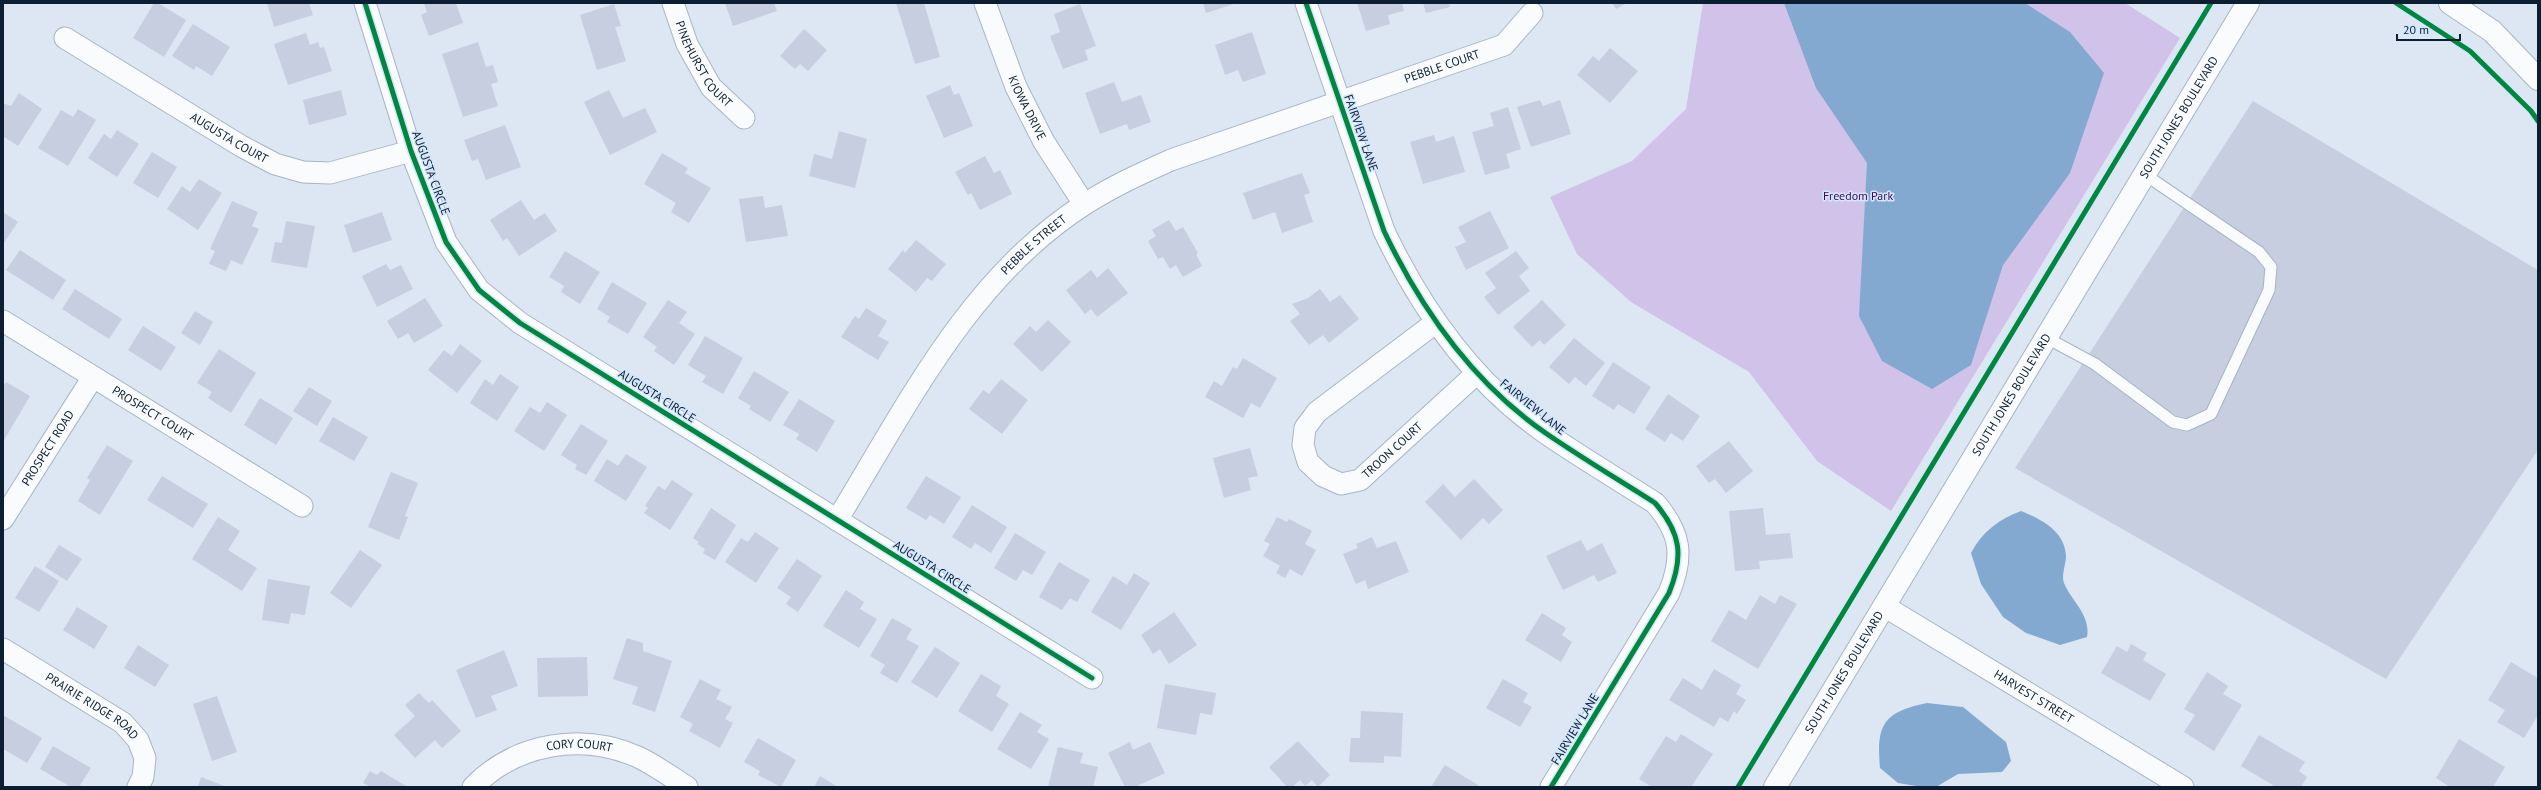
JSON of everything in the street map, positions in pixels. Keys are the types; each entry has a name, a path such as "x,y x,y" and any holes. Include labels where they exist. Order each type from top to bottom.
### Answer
{"street":[{"name":"AUGUSTA CIRCLE","path":"365,3 411,151 446,242 479,290 500,308 1092,678"},
{"name":"PINEHURST COURT","path":"673,3 687,44 711,87 744,118"},
{"name":"KIOWA DRIVE","path":"985,3 1016,87 1044,142 1084,204"},
{"name":"FAIRVIEW LANE","path":"1306,3 1384,231 1399,264 1435,323 1477,373 1512,406 1546,434 1655,503 1668,518 1676,537 1679,556 1676,575 1669,593 1556,785"},
{"name":"SOUTH JONES BOULEVARD","path":"1775,787 2045,337 2248,3"},
{"path":"2450,3 2492,31 2538,79"},
{"name":"PEBBLE COURT","path":"1340,101 1504,45 1532,13"},
{"name":"AUGUSTA COURT","path":"65,38 240,146 275,164 303,172 330,173 411,151"},
{"name":"PEBBLE STREET","path":"837,520 962,320 983,293 1011,264 1043,235 1084,204 1125,180 1171,160 1340,101"},
{"name":"PROSPECT COURT","path":"3,321 302,506"},
{"name":"TROON COURT","path":"1435,323 1316,412 1305,428 1303,445 1308,462 1323,476 1341,484 1360,480 1477,373"},
{"name":"PROSPECT ROAD","path":"3,520 93,377"},
{"name":"HARVEST STREET","path":"1884,606 2183,787"},
{"name":"PRAIRIE RIDGE ROAD","path":"3,649 123,723 138,740 144,758 143,777 138,787"},
{"name":"CORY COURT","path":"473,787 484,776 508,760 534,749 558,744 587,744 615,749 638,758 687,787"}],"lane":[{"path":"2045,337 2095,364 2173,422 2187,425 2211,414 2269,290 2271,267 2259,252 2144,174"}],"green space":[{"name":"Freedom Park","path":"1703,3 2125,3 2180,38 1891,511 1817,461 1749,372 1631,302 1577,254 1550,197 1632,161 1686,109"}],"water":[{"path":"1784,3 2025,3 2070,32 2104,73 2070,173 2003,265 1971,365 1932,389 1882,361 1859,316 1867,163 1816,88"},
{"path":"2021,511 2051,527 2057,533 2065,547 2066,556 2063,580 2067,590 2084,615 2087,637 2060,645 2026,633 2003,617 1981,584 1971,553 1975,545 1998,522"},
{"path":"1927,703 1963,707 2006,742 2011,761 2002,772 1958,774 1936,787 1922,787 1898,783 1880,768 1879,741 1882,731 1892,716 1901,711"}],"building":[{"path":"154,3 158,3 186,20 164,57 133,38"},
{"path":"267,3 309,3 313,15 274,27"},
{"path":"424,3 456,3 463,23 429,36 421,15 427,12"},
{"path":"725,3 774,3 777,11 733,26"},
{"path":"896,3 924,3 940,57 915,64"},
{"path":"1203,3 1237,3 1206,13"},
{"path":"1357,3 1402,3 1404,11 1388,15 1390,24 1366,31"},
{"path":"1423,3 1449,3 1450,7 1426,13"},
{"path":"1612,3 1627,3 1616,9"},
{"path":"614,4 621,26 615,27 626,61 597,70 580,15"},
{"path":"1080,4 1096,46 1085,50 1088,60 1063,69 1050,36 1060,32 1054,14"},
{"path":"193,24 230,47 212,76 196,66 194,70 172,56"},
{"path":"804,29 827,50 808,71 800,64 795,69 780,56"},
{"path":"1252,32 1266,74 1243,82 1238,70 1225,75 1215,45"},
{"path":"306,33 310,45 318,42 320,48 324,47 332,71 288,85 274,44"},
{"path":"478,42 486,67 493,65 498,82 491,84 498,106 463,117 442,54"},
{"path":"1610,48 1638,71 1610,103 1577,75 1593,56 1599,61"},
{"path":"1114,82 1122,102 1141,95 1151,122 1129,130 1127,124 1100,134 1085,93"},
{"path":"950,85 954,95 959,93 973,126 944,138 926,96"},
{"path":"341,90 347,115 309,125 303,100"},
{"path":"609,90 623,118 645,108 657,132 610,155 584,102"},
{"path":"19,93 42,109 18,146 3,136 3,103 11,106"},
{"path":"1540,100 1543,106 1560,100 1571,134 1531,147 1517,107"},
{"path":"2253,101 2538,270 2538,450 2386,679 2015,468"},
{"path":"1508,107 1521,149 1506,154 1510,168 1485,175 1472,132 1494,126 1490,113"},
{"path":"78,109 96,120 68,166 38,148 61,110 73,117"},
{"path":"505,125 521,167 486,180 478,159 472,161 464,140"},
{"path":"117,130 139,144 117,177 88,158 104,134 111,139"},
{"path":"839,131 867,139 855,188 809,176 814,154 832,159"},
{"path":"1434,135 1436,142 1454,136 1465,172 1423,184 1410,142"},
{"path":"152,152 177,167 158,198 133,183"},
{"path":"662,153 688,168 685,173 711,188 689,223 671,212 676,203 644,184"},
{"path":"985,156 994,173 1000,170 1012,194 980,210 971,193 968,195 955,172"},
{"path":"1302,173 1310,193 1304,195 1313,222 1282,233 1275,212 1253,220 1243,193"},
{"path":"199,179 222,193 198,230 167,209 182,186 190,192"},
{"path":"763,196 765,208 782,205 788,236 746,242 739,199"},
{"path":"521,200 534,220 545,213 557,231 519,256 507,238 503,241 490,220"},
{"path":"232,201 258,212 252,226 259,229 242,265 231,260 226,271 209,264 215,251 210,249"},
{"path":"1490,211 1509,248 1466,270 1455,247 1466,242 1458,227"},
{"path":"3,212 18,222 3,244"},
{"path":"382,212 392,240 353,253 344,225"},
{"path":"1169,220 1176,231 1183,227 1198,253 1196,254 1202,266 1183,277 1176,265 1170,269 1163,257 1158,259 1148,241 1156,236 1152,230"},
{"path":"286,221 315,226 307,268 271,262 275,242 282,243"},
{"path":"916,240 946,264 932,281 927,278 916,292 888,269 903,250 905,253"},
{"path":"20,250 66,280 53,300 6,270"},
{"path":"565,251 600,272 580,304 561,292 564,286 549,277"},
{"path":"1516,251 1529,268 1519,276 1530,291 1498,315 1484,297 1496,288 1485,273"},
{"path":"386,264 390,270 401,265 413,289 377,307 362,276"},
{"path":"1108,268 1128,293 1097,317 1091,309 1085,314 1066,290 1091,270 1097,278"},
{"path":"612,282 647,303 628,334 607,322 610,317 597,309"},
{"path":"75,289 122,319 109,339 62,309"},
{"path":"1320,289 1330,302 1340,295 1359,319 1329,343 1323,335 1309,345 1290,321 1300,314 1292,304 1308,298"},
{"path":"425,298 443,326 414,343 408,333 398,339 387,321"},
{"path":"668,300 687,312 679,323 695,334 674,365 654,351 657,347 643,337"},
{"path":"1542,300 1566,325 1544,345 1540,340 1532,347 1513,327"},
{"path":"866,308 887,321 878,336 889,342 878,360 841,337 855,316 859,319"},
{"path":"195,311 213,322 200,345 181,333"},
{"path":"1048,320 1071,342 1042,372 1013,344 1030,326 1036,332"},
{"path":"143,326 176,347 161,371 128,350"},
{"path":"705,336 743,358 723,394 702,382 706,376 688,365"},
{"path":"1574,338 1605,363 1586,386 1575,377 1569,384 1549,367"},
{"path":"460,344 482,361 457,393 428,370 444,350 452,356"},
{"path":"219,349 256,373 231,413 208,398 212,392 197,383"},
{"path":"1243,358 1277,378 1260,408 1251,403 1243,418 1205,397 1214,381 1222,386 1233,367 1237,369"},
{"path":"1613,362 1651,387 1634,414 1618,404 1614,410 1592,396"},
{"path":"754,371 789,392 770,422 749,409 751,406 738,398"},
{"path":"500,374 519,387 497,421 470,403 485,379 493,385"},
{"path":"1001,379 1028,400 1002,434 969,409 983,390 989,394"},
{"path":"6,382 30,396 3,442 3,387"},
{"path":"309,387 332,401 317,426 293,411"},
{"path":"1668,394 1700,416 1683,441 1671,433 1665,442 1645,429"},
{"path":"260,398 293,418 276,445 244,425"},
{"path":"799,399 835,421 817,452 796,439 799,434 783,425"},
{"path":"547,402 567,415 544,451 514,431 530,407 540,413"},
{"path":"333,417 368,437 354,461 319,441"},
{"path":"581,424 608,441 586,475 575,469 577,465 561,455"},
{"path":"1729,441 1753,471 1726,493 1715,479 1709,483 1696,466"},
{"path":"107,445 133,461 100,515 78,501 90,480 87,478"},
{"path":"1250,448 1258,476 1248,478 1251,490 1224,498 1213,458"},
{"path":"626,454 647,467 626,501 594,481 607,459 618,466"},
{"path":"391,472 418,483 405,516 408,517 399,540 368,527"},
{"path":"162,476 208,504 193,528 147,500"},
{"path":"926,476 961,497 944,524 930,515 926,520 906,508"},
{"path":"1474,479 1503,510 1489,524 1483,518 1461,540 1425,502 1443,484 1455,497"},
{"path":"672,480 693,494 670,530 644,513 648,508 645,506 658,486 665,490"},
{"path":"972,505 1007,527 991,553 975,543 971,549 952,537"},
{"path":"711,508 736,525 715,560 703,553 705,549 697,544 699,542 693,538"},
{"path":"1763,508 1766,535 1790,533 1793,558 1759,561 1760,569 1735,571 1729,511"},
{"path":"218,517 240,531 228,550 257,568 242,591 192,559"},
{"path":"1277,517 1287,522 1289,519 1312,531 1305,544 1316,550 1302,576 1290,569 1285,578 1276,573 1280,566 1263,556 1270,544 1264,541"},
{"path":"755,532 779,548 756,583 725,562 741,538 748,542"},
{"path":"1015,533 1046,552 1032,575 1023,570 1016,581 994,568"},
{"path":"1372,537 1377,548 1396,541 1409,572 1368,589 1365,580 1356,584 1343,554 1358,548 1356,544"},
{"path":"1581,540 1587,551 1602,543 1617,573 1598,582 1594,575 1563,590 1546,556"},
{"path":"59,545 82,559 67,581 45,567"},
{"path":"360,550 382,565 351,608 330,593"},
{"path":"797,559 822,576 798,612 786,604 791,597 777,588"},
{"path":"1059,562 1090,580 1077,602 1070,598 1062,610 1039,597"},
{"path":"35,566 59,581 39,612 15,598"},
{"path":"1134,573 1150,583 1121,630 1091,612 1113,576 1127,585"},
{"path":"268,579 310,586 305,615 291,613 289,624 262,620"},
{"path":"846,590 864,602 860,609 877,619 859,648 823,626"},
{"path":"1760,595 1775,604 1780,595 1797,604 1758,669 1711,641 1729,610 1746,620"},
{"path":"77,607 108,626 94,649 63,630"},
{"path":"1174,612 1197,645 1169,664 1160,649 1153,654 1141,635"},
{"path":"1542,613 1566,628 1562,635 1572,642 1561,662 1525,640"},
{"path":"892,618 912,629 906,639 919,646 897,683 880,673 885,665 870,656"},
{"path":"627,638 643,643 643,651 672,661 655,712 632,704 638,687 613,679"},
{"path":"2131,644 2147,653 2143,660 2166,674 2150,701 2101,673 2117,646 2127,652"},
{"path":"138,645 169,665 155,687 124,668"},
{"path":"935,647 960,663 937,698 911,682"},
{"path":"504,650 518,686 491,696 497,710 476,718 456,670"},
{"path":"587,657 588,696 538,697 537,658"},
{"path":"2511,662 2538,678 2538,715 2524,738 2497,722 2505,710 2488,700"},
{"path":"1714,669 1741,685 1736,694 1746,700 1737,714 1734,711 1728,722 1720,717 1714,727 1669,700 1683,678 1702,690"},
{"path":"2207,672 2228,686 2223,694 2242,705 2214,751 2184,732 2195,715 2184,709"},
{"path":"981,674 1001,686 996,696 1009,704 992,732 958,711"},
{"path":"700,679 721,690 716,699 732,707 725,719 733,723 720,748 689,731 693,724 680,717"},
{"path":"1503,679 1528,693 1523,702 1532,707 1520,727 1486,708"},
{"path":"1165,684 1216,693 1212,715 1200,713 1196,735 1157,728"},
{"path":"419,693 429,703 432,700 461,731 442,748 435,740 415,758 394,735 415,716 405,705"},
{"path":"217,696 237,752 212,761 193,704"},
{"path":"1361,711 1403,713 1401,757 1384,756 1384,763 1349,762 1351,738 1360,738"},
{"path":"1020,712 1042,725 1037,732 1049,739 1031,769 997,749"},
{"path":"3,715 42,738 27,763 3,749"},
{"path":"1681,734 1713,754 1691,787 1652,787 1639,779 1666,736 1676,742"},
{"path":"2259,735 2305,762 2299,771 2307,777 2301,787 2276,787 2241,766"},
{"path":"758,738 796,760 781,787 758,775 760,771 744,762"},
{"path":"2459,739 2505,767 2493,787 2450,787 2436,778"},
{"path":"1298,741 1330,775 1318,787 1312,780 1305,786 1300,780 1292,787 1287,787 1269,767"},
{"path":"1130,742 1133,750 1150,742 1165,773 1135,787 1125,787 1108,753"},
{"path":"53,746 91,768 79,787 71,787 40,769"},
{"path":"1058,747 1083,753 1080,763 1098,767 1093,787 1048,787"},
{"path":"1445,765 1478,785 1477,787 1431,787"},
{"path":"370,771 377,775 381,771 406,786 371,787 363,783"},
{"path":"820,776 838,787 814,787"},
{"path":"201,777 227,787 198,787"}],"cycle path":[{"path":"365,3 411,151 446,242 479,290 520,323 1092,678"},
{"path":"1306,3 1384,231 1399,261 1433,317 1452,344 1473,369 1496,392 1547,434 1655,503 1664,514 1675,535 1678,556 1677,568 1669,593 1551,787"},
{"path":"1738,787 2211,3"},
{"path":"2396,3 2470,51 2531,111 2538,121"}]}
